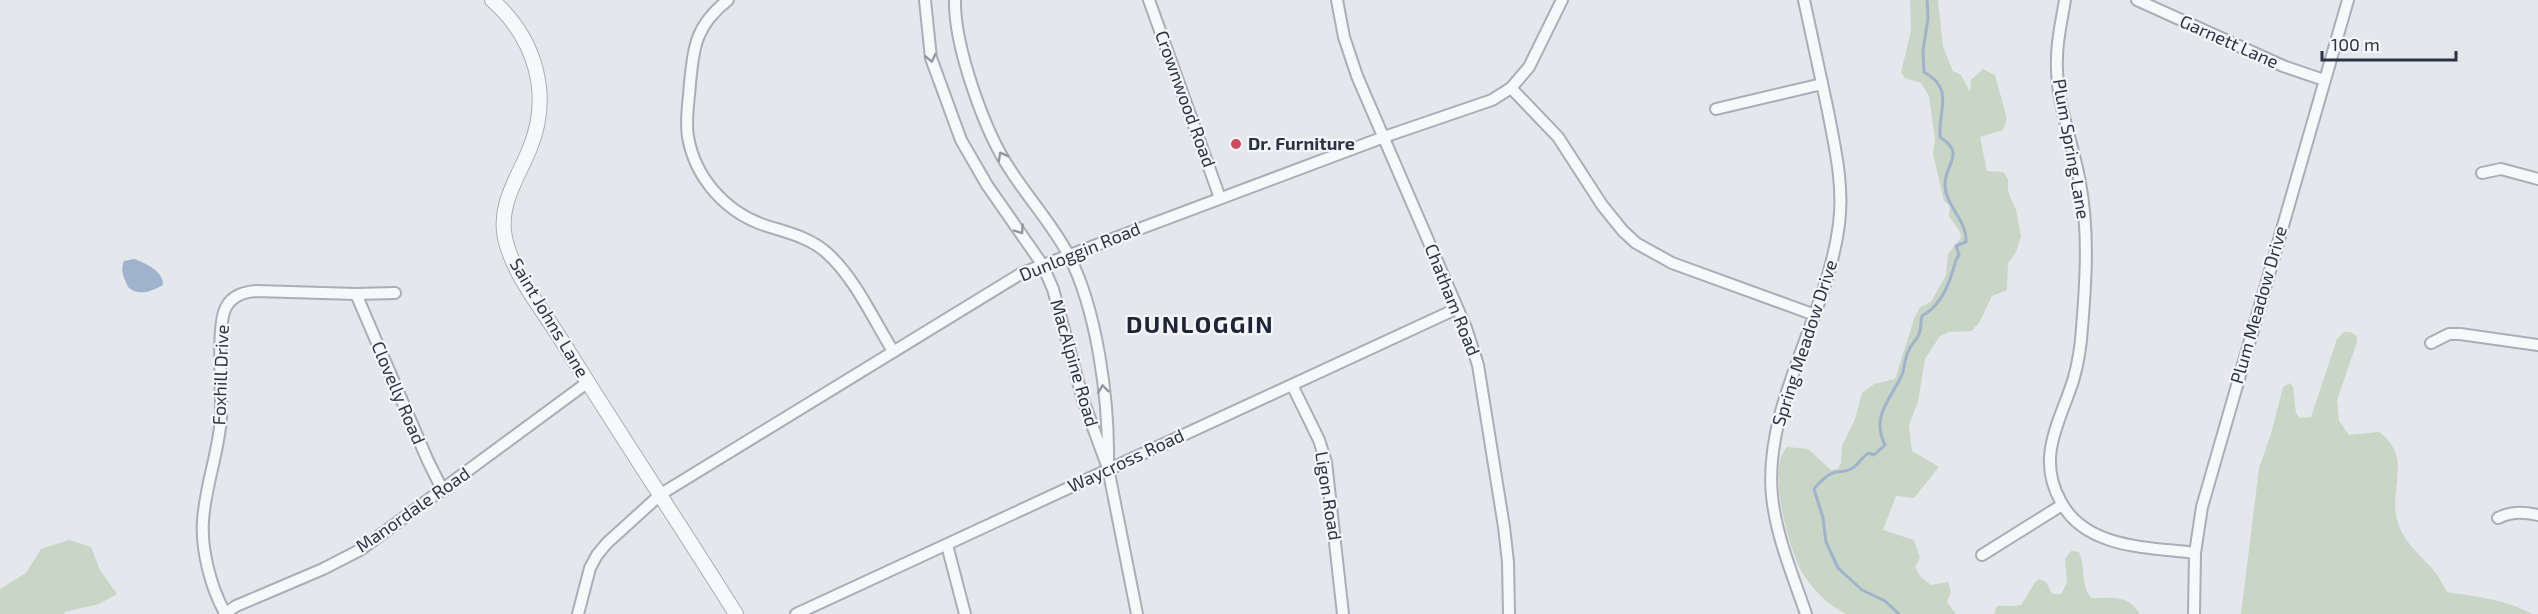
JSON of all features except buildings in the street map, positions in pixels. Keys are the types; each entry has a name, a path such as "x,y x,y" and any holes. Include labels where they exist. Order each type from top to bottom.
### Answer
{"street":[{"name":"Saint Johns Lane","path":"492,0 521,31 537,70 540,89 537,126 507,197 504,215 506,239 522,276 736,614"},
{"path":"728,0 705,22 695,46 687,120 688,137 693,156 715,193 729,207 760,223 816,244 828,254 853,286 892,351"},
{"name":"MacAlpine Road","path":"925,0 931,58 961,140 987,185 1042,264 1053,289 1083,400 1108,468 1137,614"},
{"name":"MacAlpine Road","path":"954,0 957,25 970,76 999,150 1010,170 1068,254 1079,280 1099,355 1108,434 1108,468"},
{"name":"Crownwood Road","path":"1149,0 1220,198"},
{"name":"Chatham Road","path":"1338,0 1349,57 1472,345 1482,384 1504,527 1508,562 1509,614"},
{"name":"Dunloggin Road","path":"578,614 590,568 597,555 661,494 1022,273 1384,137 1481,105 1511,88 1529,67 1562,0"},
{"name":"Spring Meadow Drive","path":"1804,0 1836,150 1841,199 1833,258 1779,421 1773,446 1775,517 1806,614"},
{"name":"Plum Spring Lane","path":"2065,0 2058,41 2057,75 2080,183 2085,249 2079,353 2074,378 2050,449 2052,481 2062,505 2083,526 2103,538 2195,553"},
{"name":"Garnett Lane","path":"2137,0 2283,66 2324,80"},
{"name":"Plum Meadow Drive","path":"2194,614 2195,553 2208,481 2348,0"},
{"path":"1716,109 1822,84"},
{"path":"1511,88 1558,136 1602,205 1624,233 1636,243 1672,263 1815,315"},
{"path":"2482,173 2501,170 2538,179"},
{"name":"Foxhill Drive","path":"224,614 216,598 211,579 203,520 221,421 224,312 229,302 245,292 395,293"},
{"name":"Clovelly Road","path":"356,294 443,490"},
{"name":"Waycross Road","path":"796,614 1456,309"},
{"path":"2431,343 2449,334 2460,334 2538,345"},
{"name":"Manordale Road","path":"224,614 236,606 360,550 588,382"},
{"name":"Ligon Road","path":"1292,385 1319,440 1326,462 1343,614"},
{"path":"1982,555 2062,505"},
{"path":"2498,518 2506,513 2538,514"},
{"path":"947,545 965,614"}],"green space":[{"path":"1910,0 1938,0 1943,47 1953,71 1961,75 1970,92 1971,80 1983,69 1995,75 2007,119 2003,130 1980,137 1987,171 2003,172 2008,179 2008,191 2016,210 2021,236 2016,252 2008,263 2007,290 1992,296 1979,323 1971,331 1949,332 1940,336 1925,359 1918,402 1909,425 1912,451 1939,467 1914,498 1896,496 1883,530 1914,540 1920,558 1915,567 1920,576 1931,585 1948,582 1951,592 1947,602 1956,614 1846,614 1827,602 1817,592 1797,563 1782,509 1779,472 1781,458 1787,447 1808,449 1831,470 1838,469 1841,463 1842,446 1855,419 1862,393 1874,384 1895,379 1914,319 1920,307 1931,302 1946,275 1948,254 1961,238 1960,232 1949,216 1950,206 1944,201 1933,154 1935,139 1929,96 1921,83 1905,78 1901,72 1911,31"},
{"path":"2344,332 2357,336 2357,342 2337,400 2339,421 2349,435 2379,432 2389,441 2395,451 2398,473 2395,507 2403,535 2435,572 2447,592 2501,602 2532,614 2241,614 2259,468 2271,434 2283,387 2290,383 2293,387 2296,413 2300,418 2311,417 2337,339"},
{"path":"69,540 91,547 100,570 117,594 99,604 64,612 65,614 0,614 0,589 26,573 41,549"},
{"path":"2071,551 2079,552 2085,587 2091,598 2124,600 2140,614 1994,614 1997,606 2021,605 2039,579 2046,582 2052,594 2061,594 2067,583 2065,559"}],"water":[{"path":"134,259 157,272 163,280 163,285 141,292 128,287 122,268 124,261"}],"waterway":[{"path":"1899,614 1885,601 1862,590 1838,568 1826,542 1823,518 1814,489 1828,476 1851,469 1866,455 1869,453 1874,455 1885,445 1880,426 1883,410 1901,377 1907,353 1919,334 1922,316 1937,303 1947,286 1959,255 1956,246 1966,242 1964,228 1946,193 1946,178 1953,154 1948,143 1940,137 1942,93 1934,79 1924,72 1923,51 1928,18 1927,0"}],"place":[{"name":"Dr. Furniture","path":"1236,144"}],"district":[{"name":"DUNLOGGIN","path":"1200,325"}]}
